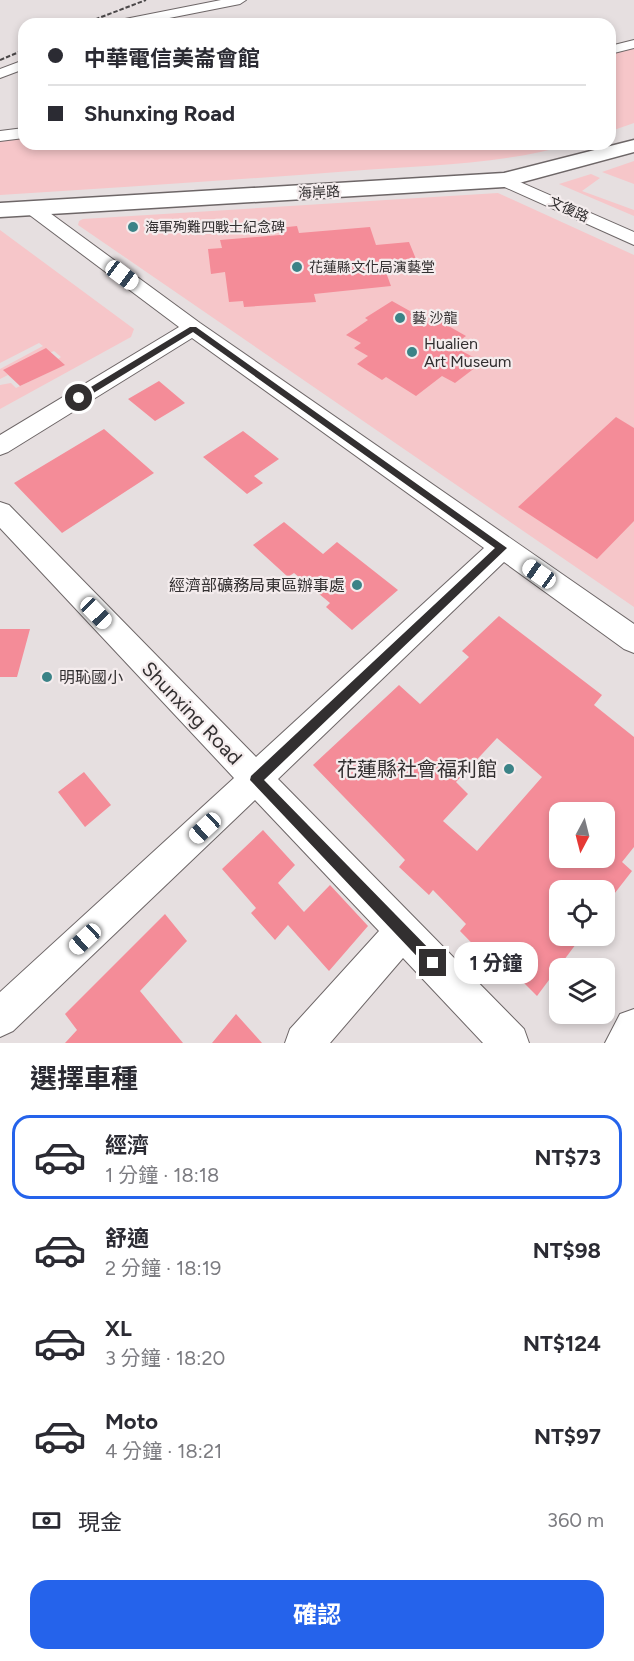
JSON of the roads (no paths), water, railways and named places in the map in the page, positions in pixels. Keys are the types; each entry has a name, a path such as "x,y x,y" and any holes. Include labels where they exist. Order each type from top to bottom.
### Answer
{"main road":[{"name":"海岸路","path":"0,210 504,180 634,146"}],"street":[{"path":"150,18 240,0"},
{"path":"616,48 634,44"},
{"path":"0,74 18,66"},
{"path":"0,136 18,134"},
{"name":"文復路","path":"504,180 634,238"},
{"path":"33,208 193,328 634,640"},
{"path":"0,446 193,328"},
{"name":"Shunxing Road","path":"0,512 510,1043"},
{"path":"0,1018 502,548"},
{"path":"304,1043 402,932"},
{"path":"624,1043 634,1028"}],"railway":[{"path":"99,18 146,0"},
{"path":"0,60 18,52"}],"place":[{"name":"海軍殉難四戰士紀念碑","path":"133,227"},
{"name":"花蓮縣文化局演藝堂","path":"297,267"},
{"name":"藝 沙龍","path":"400,318"},
{"name":"Hualien Art Museum","path":"412,352"},
{"name":"經濟部礦務局東區辦事處","path":"357,585"},
{"name":"明恥國小","path":"47,677"},
{"name":"花蓮縣社會福利館","path":"509,769"}]}
